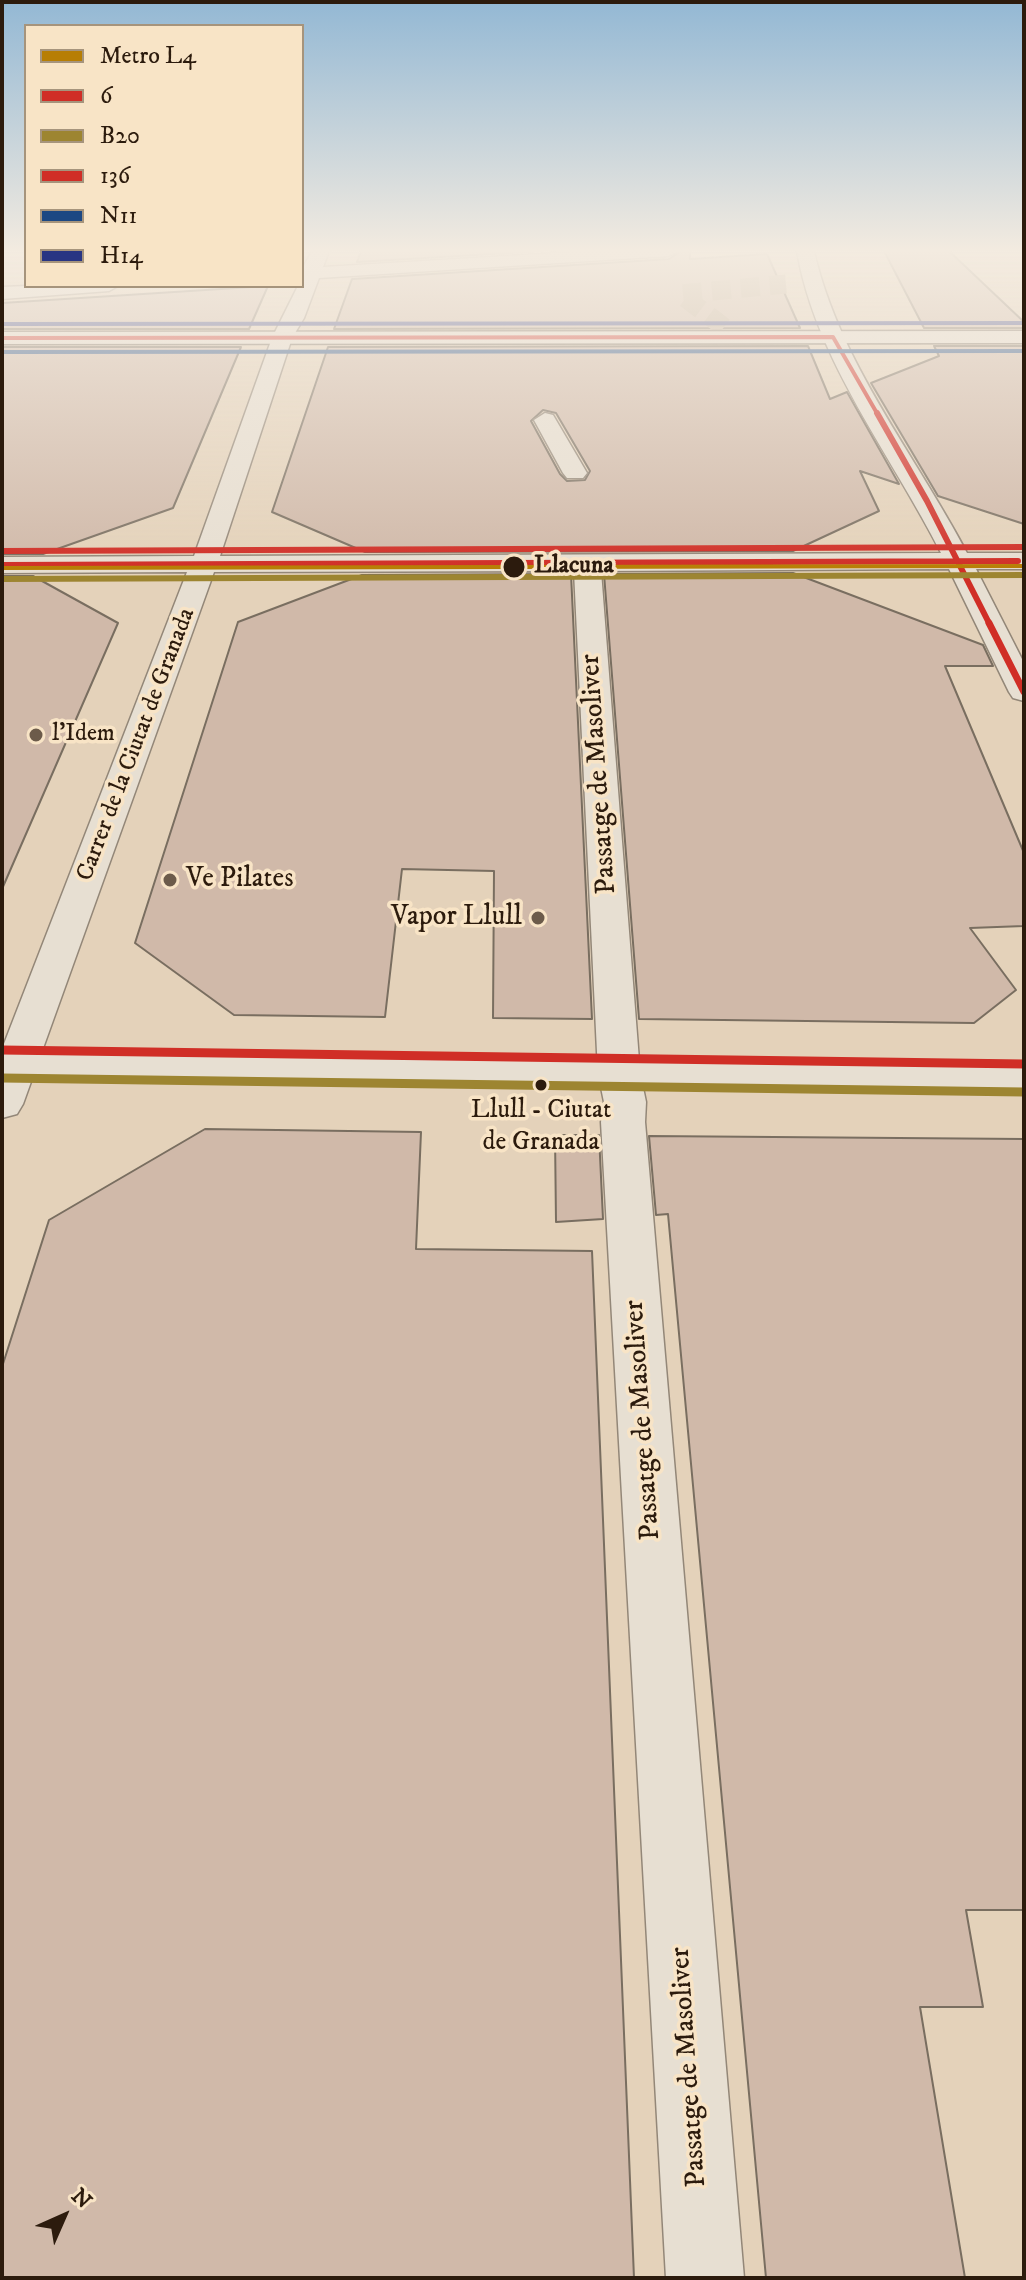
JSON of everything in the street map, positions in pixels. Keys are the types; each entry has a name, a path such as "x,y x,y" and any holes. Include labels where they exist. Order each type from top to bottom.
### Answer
{"street":[{"name":"Carrer de la Ciutat de Granada","path":"2,1104 9,1064 205,565 275,357"},
{"path":"844,357 959,561 1024,692"},
{"path":"545,420 575,473"},
{"path":"2,565 1024,561"},
{"name":"Passatge de Masoliver","path":"587,563 619,1073 625,1102 624,1138 705,2278"},
{"path":"9,1064 1024,1078"}],"building":[{"path":"2,357 237,357 173,508 43,554 2,554"},
{"path":"324,357 813,357 830,399 847,392 899,484 860,471 879,511 793,551 365,552 272,512","holes":["543,410 556,413 590,471 585,480 567,481 560,474 531,421"]},
{"path":"935,357 1024,357 1024,524 938,496 871,383"},
{"path":"793,573 983,645 993,666 945,666 1024,853 1024,926 970,928 1016,990 974,1023 639,1019 604,574"},
{"path":"571,574 592,1019 493,1018 494,871 402,869 385,1017 234,1015 135,943 238,622 362,575"},
{"path":"2,576 33,576 118,623 2,889"},
{"path":"205,1129 421,1132 416,1249 592,1251 634,2278 2,2278 2,1367 49,1220"},
{"path":"555,1135 599,1135 603,1219 556,1222"},
{"path":"649,1136 1024,1139 1024,1910 966,1910 983,2007 920,2007 965,2278 766,2278 668,1214 656,1215"}],"metro line":[{"name":"L4","path":"2,568 1024,566"}],"transit line":[{"name":"6","path":"845,357 927,501 1024,692"},
{"name":"136","path":"2,551 1024,547"},
{"name":"6","path":"2,565 1018,561"},
{"name":"B20","path":"2,579 1024,575"},
{"name":"136","path":"2,1050 1024,1064"},
{"name":"B20","path":"2,1078 1024,1092"}],"place":[{"name":"Llacuna","path":"514,567"},
{"name":"l'Idem","path":"36,735"},
{"name":"Ve Pilates","path":"170,880"},
{"name":"Vapor Llull","path":"538,918"},
{"name":"Llull - Ciutat de Granada","path":"541,1085"}]}
